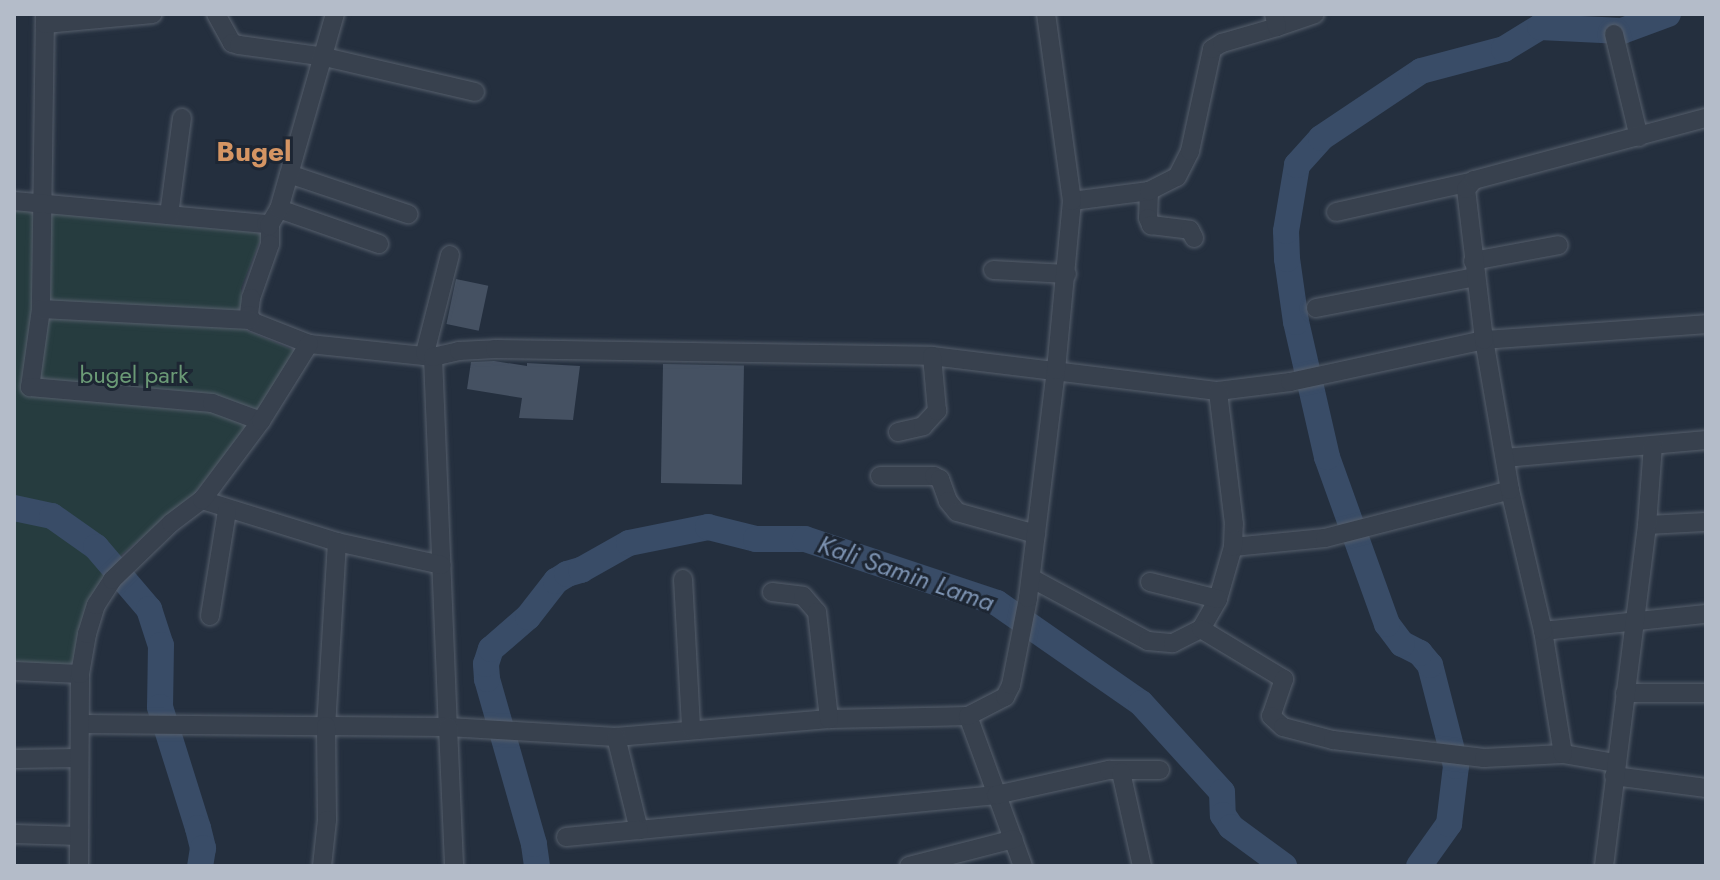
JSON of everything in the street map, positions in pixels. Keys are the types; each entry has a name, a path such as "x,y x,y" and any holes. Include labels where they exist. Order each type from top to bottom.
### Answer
{"street":[{"path":"153,14 45,19 41,309 30,387 212,403 261,421"},
{"path":"216,14 232,43 325,57 475,92"},
{"path":"250,320 251,298 270,244 269,226 279,209 335,14"},
{"path":"81,724 448,727 616,737 829,719 968,716 998,702 1009,692 1031,578 1067,274 1072,201 1046,14"},
{"path":"1072,201 1149,191 1170,182 1184,165 1212,49 1276,20 1315,14"},
{"path":"1614,34 1639,137"},
{"path":"169,215 182,118"},
{"path":"1336,212 1470,182 1706,118"},
{"path":"289,174 408,214"},
{"path":"1470,182 1465,201 1484,340 1510,490 1543,631 1563,754"},
{"path":"1149,191 1148,218 1151,225 1190,230 1194,238"},
{"path":"14,201 252,221 269,226"},
{"path":"279,209 379,244"},
{"path":"1316,308 1559,245"},
{"path":"450,255 429,355 442,565 454,866"},
{"path":"993,270 1067,274"},
{"path":"41,309 250,320 309,344 383,353 429,355 495,349 932,356 1218,391 1290,382 1484,340 1706,324"},
{"path":"79,866 80,674 96,605 112,580 171,523 202,500 261,421 309,344"},
{"path":"898,432 923,426 937,411 932,356"},
{"path":"1031,578 1148,641 1173,643 1201,629 1218,599 1233,547 1234,524 1218,391"},
{"path":"1505,458 1706,440"},
{"path":"1604,866 1647,525 1653,446"},
{"path":"880,476 934,476 940,479 948,501 957,512 1036,534"},
{"path":"1233,547 1325,538 1510,490"},
{"path":"202,500 227,511 337,542 442,565"},
{"path":"210,616 227,511"},
{"path":"1647,525 1706,522"},
{"path":"322,866 327,820 326,726 337,542"},
{"path":"683,579 691,729"},
{"path":"1150,582 1218,599"},
{"path":"772,592 803,596 817,612 829,719"},
{"path":"1543,631 1633,619 1706,614"},
{"path":"1201,629 1284,679 1271,708 1274,722 1283,727 1333,740 1484,758 1563,754 1615,769 1706,788"},
{"path":"14,671 80,674"},
{"path":"1625,693 1706,693"},
{"path":"968,716 1023,866"},
{"path":"616,737 639,830"},
{"path":"14,759 79,758"},
{"path":"566,837 996,795 1109,770 1160,770"},
{"path":"1121,772 1142,866"},
{"path":"14,834 79,836"},
{"path":"909,866 1014,839"}],"green space":[{"name":"bugel park","path":"14,210 263,233 241,288 245,330 298,352 248,425 194,494 121,555 88,600 74,667 14,661"}],"building":[{"path":"456,279 488,286 479,331 446,324"},
{"path":"494,361 527,366 527,363 580,366 573,420 519,418 522,398 467,389 471,362"},
{"path":"663,364 744,365 742,484 661,483"}],"waterway":[{"name":"Kali Samin Lama","path":"1419,866 1449,824 1456,766 1430,665 1420,653 1402,644 1387,624 1327,457 1296,322 1287,259 1286,231 1297,165 1321,138 1421,71 1504,49 1540,27 1622,31 1668,14"},
{"name":"Kali Samin Lama","path":"14,508 52,516 96,547 149,609 161,645 160,707 198,828 203,848 200,866"},
{"name":"Kali Samin Lama","path":"537,866 534,844 487,679 486,664 491,649 528,617 556,581 567,574 581,570 629,543 708,527 756,539 805,539 997,603 1141,703 1222,792 1223,815 1231,827 1284,866"}],"district":[{"name":"Bugel","path":"254,152"}]}
